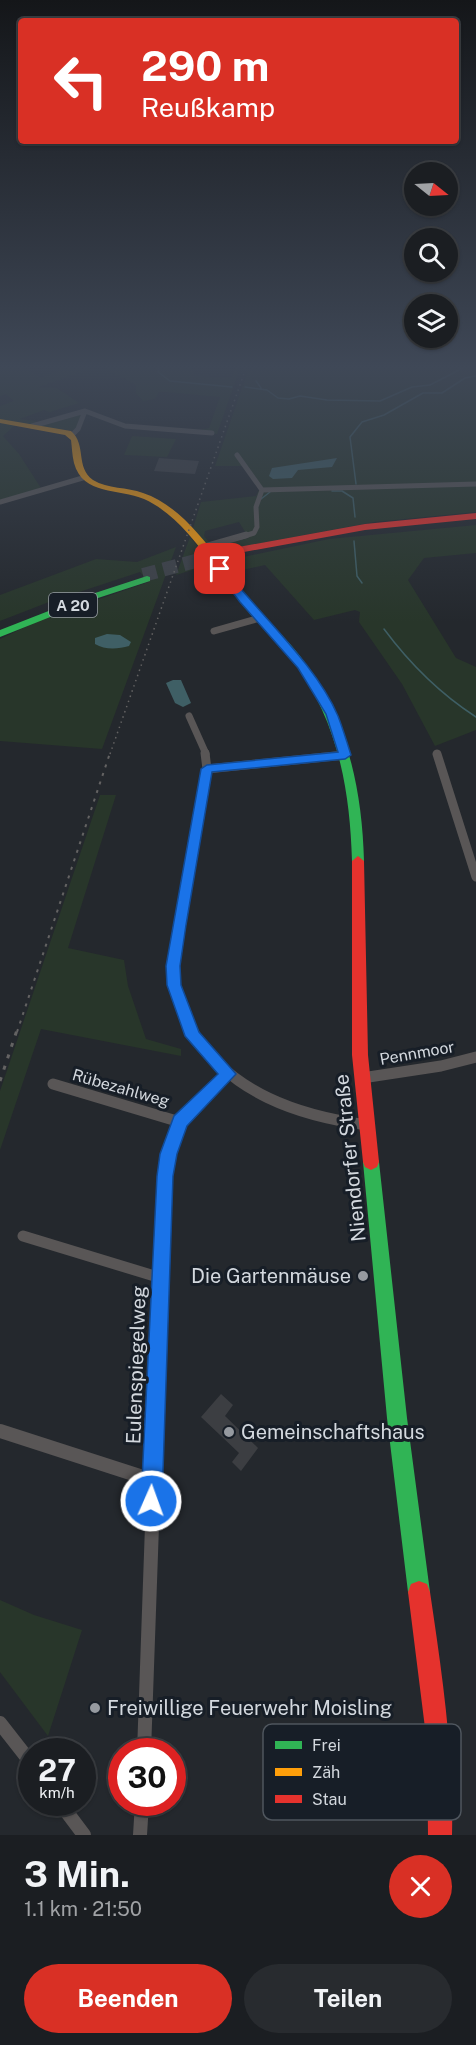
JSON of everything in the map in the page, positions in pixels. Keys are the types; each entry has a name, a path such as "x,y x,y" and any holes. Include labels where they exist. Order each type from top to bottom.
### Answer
{"main road":[{"path":"77,451 81,472 86,477"},
{"name":"Niendorfer Straße","path":"86,477 110,489 148,497 186,528 295,657 321,695 334,720 345,755 358,837 360,1055 366,1125 396,1406 436,1724"},
{"path":"476,516 365,527 235,553 363,532 476,521"},
{"name":"A 20","path":"0,626 88,592 145,577 0,634"},
{"name":"Niendorfer Straße","path":"440,1835 441,1820"}],"street":[{"path":"237,455 262,490"},
{"path":"0,502 86,477"},
{"path":"262,490 476,484"},
{"path":"204,548 254,533 257,527 256,507 262,490"},
{"path":"214,631 260,618"},
{"path":"189,716 207,757 207,769 179,925 173,978 180,1005 193,1036 228,1074 265,1097 300,1112 366,1125"},
{"path":"437,754 476,877"},
{"path":"207,769 345,755"},
{"name":"Pennmoor","path":"362,1078 441,1066 476,1057"},
{"name":"Eulenspiegelweg","path":"144,1738 152,1480 165,1176 168,1154 180,1122 228,1074"},
{"name":"Rübezahlweg","path":"53,1084 180,1122"},
{"path":"23,1236 161,1278"},
{"path":"0,1431 152,1480"},
{"path":"0,1723 18,1746"},
{"path":"70,1816 84,1835"},
{"path":"140,1835 141,1816"}],"green space":[{"path":"0,451 16,451 41,488 0,500"},
{"path":"126,451 170,451 167,457 124,455"},
{"path":"220,451 476,451 476,512 374,522 230,549 238,558 329,539 476,525 476,553 424,558 408,580 456,658 476,667 476,730 435,746 402,684 359,622 360,612 355,610 314,620 265,565 228,573 193,528 201,502 256,496 261,486 246,466 215,466","holes":["239,522 249,538 213,547 204,536 205,531"]},
{"path":"190,537 212,564 176,575"},
{"path":"176,547 102,749 0,741 0,639 44,618 149,582 140,572 0,621 0,595 96,559 137,562"},
{"path":"100,795 116,795 68,948 124,960 128,986 146,1039 181,1049 181,1056 41,1029 0,1150 0,1091"},
{"path":"0,1600 34,1615 82,1630 48,1736 0,1672"}],"water":[{"path":"337,458 332,467 298,470 292,478 273,479 269,476 272,468"},
{"path":"107,634 120,635 131,642 129,646 116,648 95,644 95,638"},
{"path":"181,680 191,703 183,707 175,703 166,683"}],"building":[{"path":"159,458 199,461 195,474 154,471"},
{"name":"Gemeinschaftshaus","path":"221,1394 233,1405 225,1416 258,1448 241,1471 232,1462 239,1453 201,1417"}],"waterway":[{"path":"352,451 356,484"},
{"path":"332,491 342,491 353,498 355,517"},
{"path":"261,499 270,492"},
{"path":"354,541 357,576 362,583"},
{"path":"384,629 426,677 476,717"}],"tunnel":[{"path":"143,575 233,551"}],"railway":[{"path":"110,754 217,451"},
{"path":"17,1032 110,753"},
{"path":"0,1081 17,1030"}],"traffic: fast":[{"path":"214,560 245,601 296,658 312,680 325,704 336,728 351,780 358,861"},
{"path":"0,634 95,596 147,579"},
{"path":"371,1162 397,1418 419,1592"}],"traffic: slow":[{"path":"76,451 83,475 90,481 108,488 139,494 156,502 184,525 214,560"}],"traffic: jam":[{"path":"233,551 365,527 476,516"},
{"path":"358,861 360,1055 371,1162"},
{"path":"419,1592 436,1724"},
{"path":"440,1820 440,1835"}],"place":[{"name":"Die Gartenmäuse","path":"363,1276"},
{"name":"Gemeinschaftshaus","path":"229,1432"},
{"name":"Freiwillige Feuerwehr Moisling","path":"95,1708"}],"route":[{"path":"151,1501 165,1176 168,1154 180,1122 228,1074 193,1036 174,985 173,966 179,925 207,769 345,755 332,714 302,666 243,600 220,569"}]}
